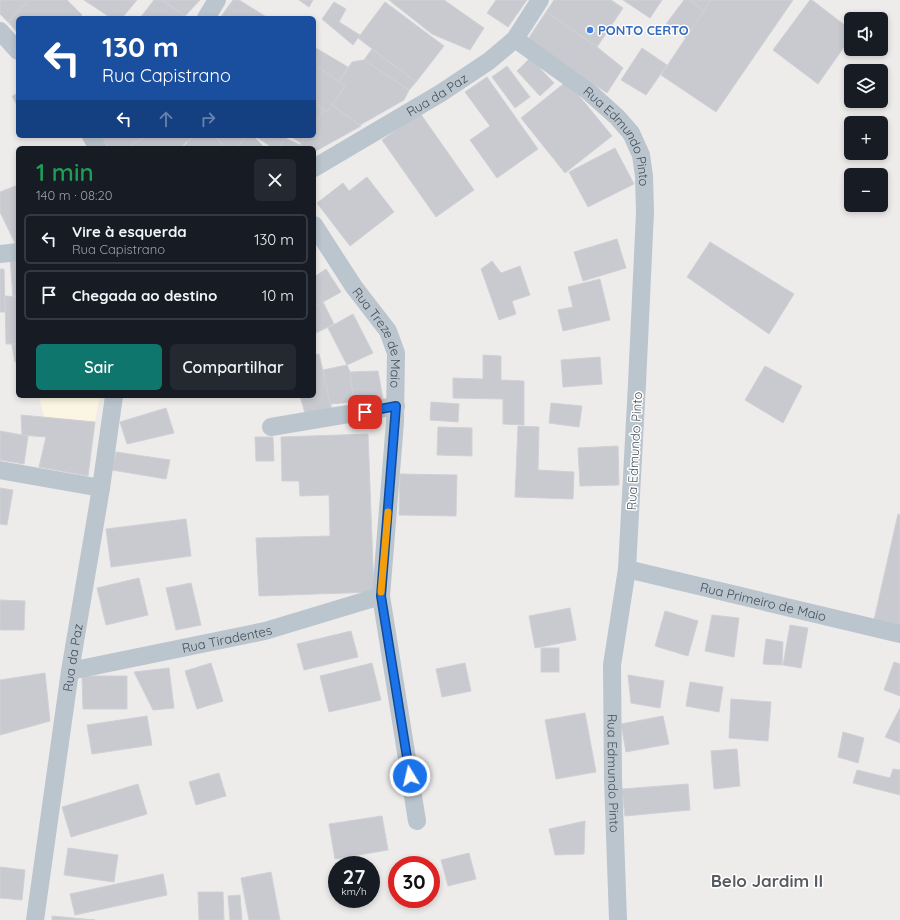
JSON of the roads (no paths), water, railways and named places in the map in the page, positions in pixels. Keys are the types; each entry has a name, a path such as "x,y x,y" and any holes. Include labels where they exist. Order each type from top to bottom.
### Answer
{"street":[{"path":"207,16 217,0"},
{"name":"Rua da Paz","path":"316,167 441,93 490,61 515,39 540,0"},
{"path":"0,31 16,49"},
{"name":"Rua Edmundo Pinto","path":"515,39 588,91 617,117 631,133 641,155 644,176 645,212 627,569 612,666 613,778 618,920"},
{"name":"Rua Treze de Maio","path":"316,228 344,273 381,321 391,338 396,353 396,406 381,596 418,821"},
{"path":"0,254 16,252"},
{"name":"Rua da Paz","path":"35,920 70,671 114,398"},
{"path":"271,427 396,406"},
{"path":"0,470 100,488"},
{"name":"Rua Primeiro de Maio","path":"627,569 900,634"},
{"name":"Rua Tiradentes","path":"70,671 265,631 381,596"}],"place":[{"name":"PONTO CERTO","path":"590,30"}],"district":[{"name":"Belo Jardim II","path":"767,881"}]}
